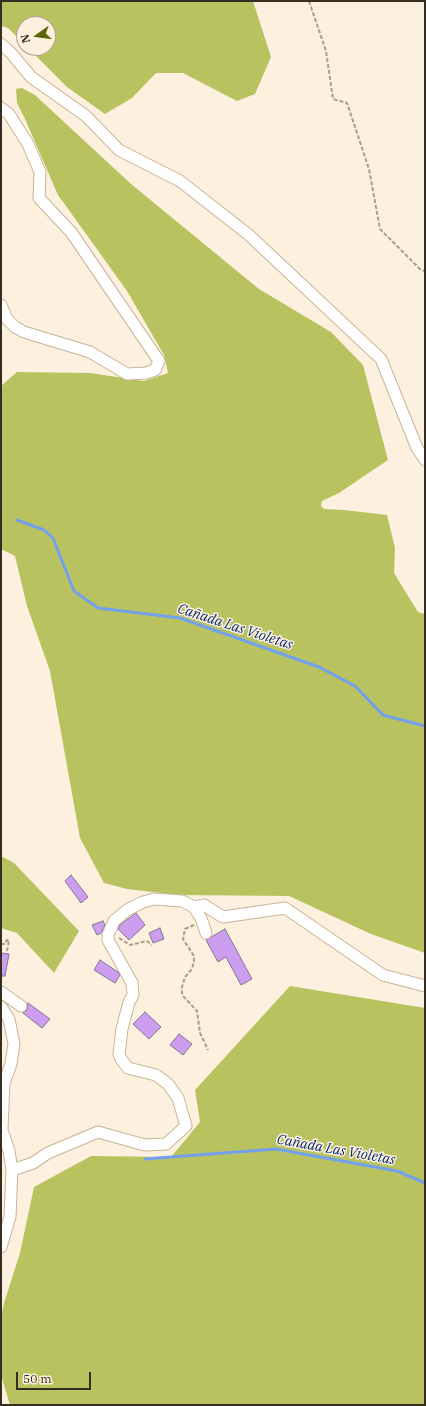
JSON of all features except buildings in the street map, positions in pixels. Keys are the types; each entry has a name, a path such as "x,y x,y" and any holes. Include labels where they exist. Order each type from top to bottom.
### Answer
{"street":[{"path":"1,44 31,77 86,116 119,150 180,180 249,234 381,359 417,448 425,460"},
{"path":"1,108 9,114 28,144 40,172 39,198 71,232 158,361 155,370 146,373 127,374 90,352 24,332 16,328 7,319 1,305"},
{"path":"12,1170 33,1163 48,1153 98,1132 141,1144 166,1144 186,1126 178,1098 168,1084 156,1075 128,1068 121,1059 119,1054 122,1029 128,1002 133,995 132,983 108,940 108,935 114,921 127,910 143,902 154,899 182,901 194,907 201,918 206,932"},
{"path":"194,907 204,905 223,917 285,908 383,976 425,986"},
{"path":"1,992 21,1006"},
{"path":"1,1007 9,1020 14,1044 11,1064 4,1083 2,1128 4,1147 12,1170 10,1217 1,1247"}],"path":[{"path":"309,1 326,51 334,99 347,103 369,169 380,229 421,270 425,271"},
{"path":"197,925 184,929 183,939 194,956 194,961 192,969 185,977 182,993 197,1011 200,1033 208,1050"},
{"path":"110,931 130,944 147,941 152,945"},
{"path":"1,944 6,944 7,940 9,940 7,951"}],"green space":[{"path":"1,1 253,1 271,57 255,94 237,101 183,73 156,73 132,98 105,114 67,87 36,56 56,56 56,16 16,16 16,36 8,28 1,26"},
{"path":"22,88 35,95 131,184 259,289 331,332 363,365 388,460 339,493 322,501 321,506 324,509 387,515 395,548 394,573 418,612 425,614 425,953 371,934 289,896 178,895 127,889 104,883 80,838 50,671 27,606 15,556 1,549 1,386 17,372 90,373 144,381 168,373 164,355 127,291 58,195 17,103 16,89"},
{"path":"1,856 14,863 79,931 54,973 17,933 1,928"},
{"path":"290,986 425,1008 425,1405 10,1405 1,1375 1,1317 20,1253 34,1187 91,1156 171,1157 200,1122 195,1090"}],"waterway":[{"name":"Cañada Las Violetas","path":"17,520 44,530 53,538 74,591 98,608 180,618 319,667 355,686 383,715 425,726"},
{"name":"Cañada Las Violetas","path":"145,1159 276,1149 397,1171 425,1183"}]}
